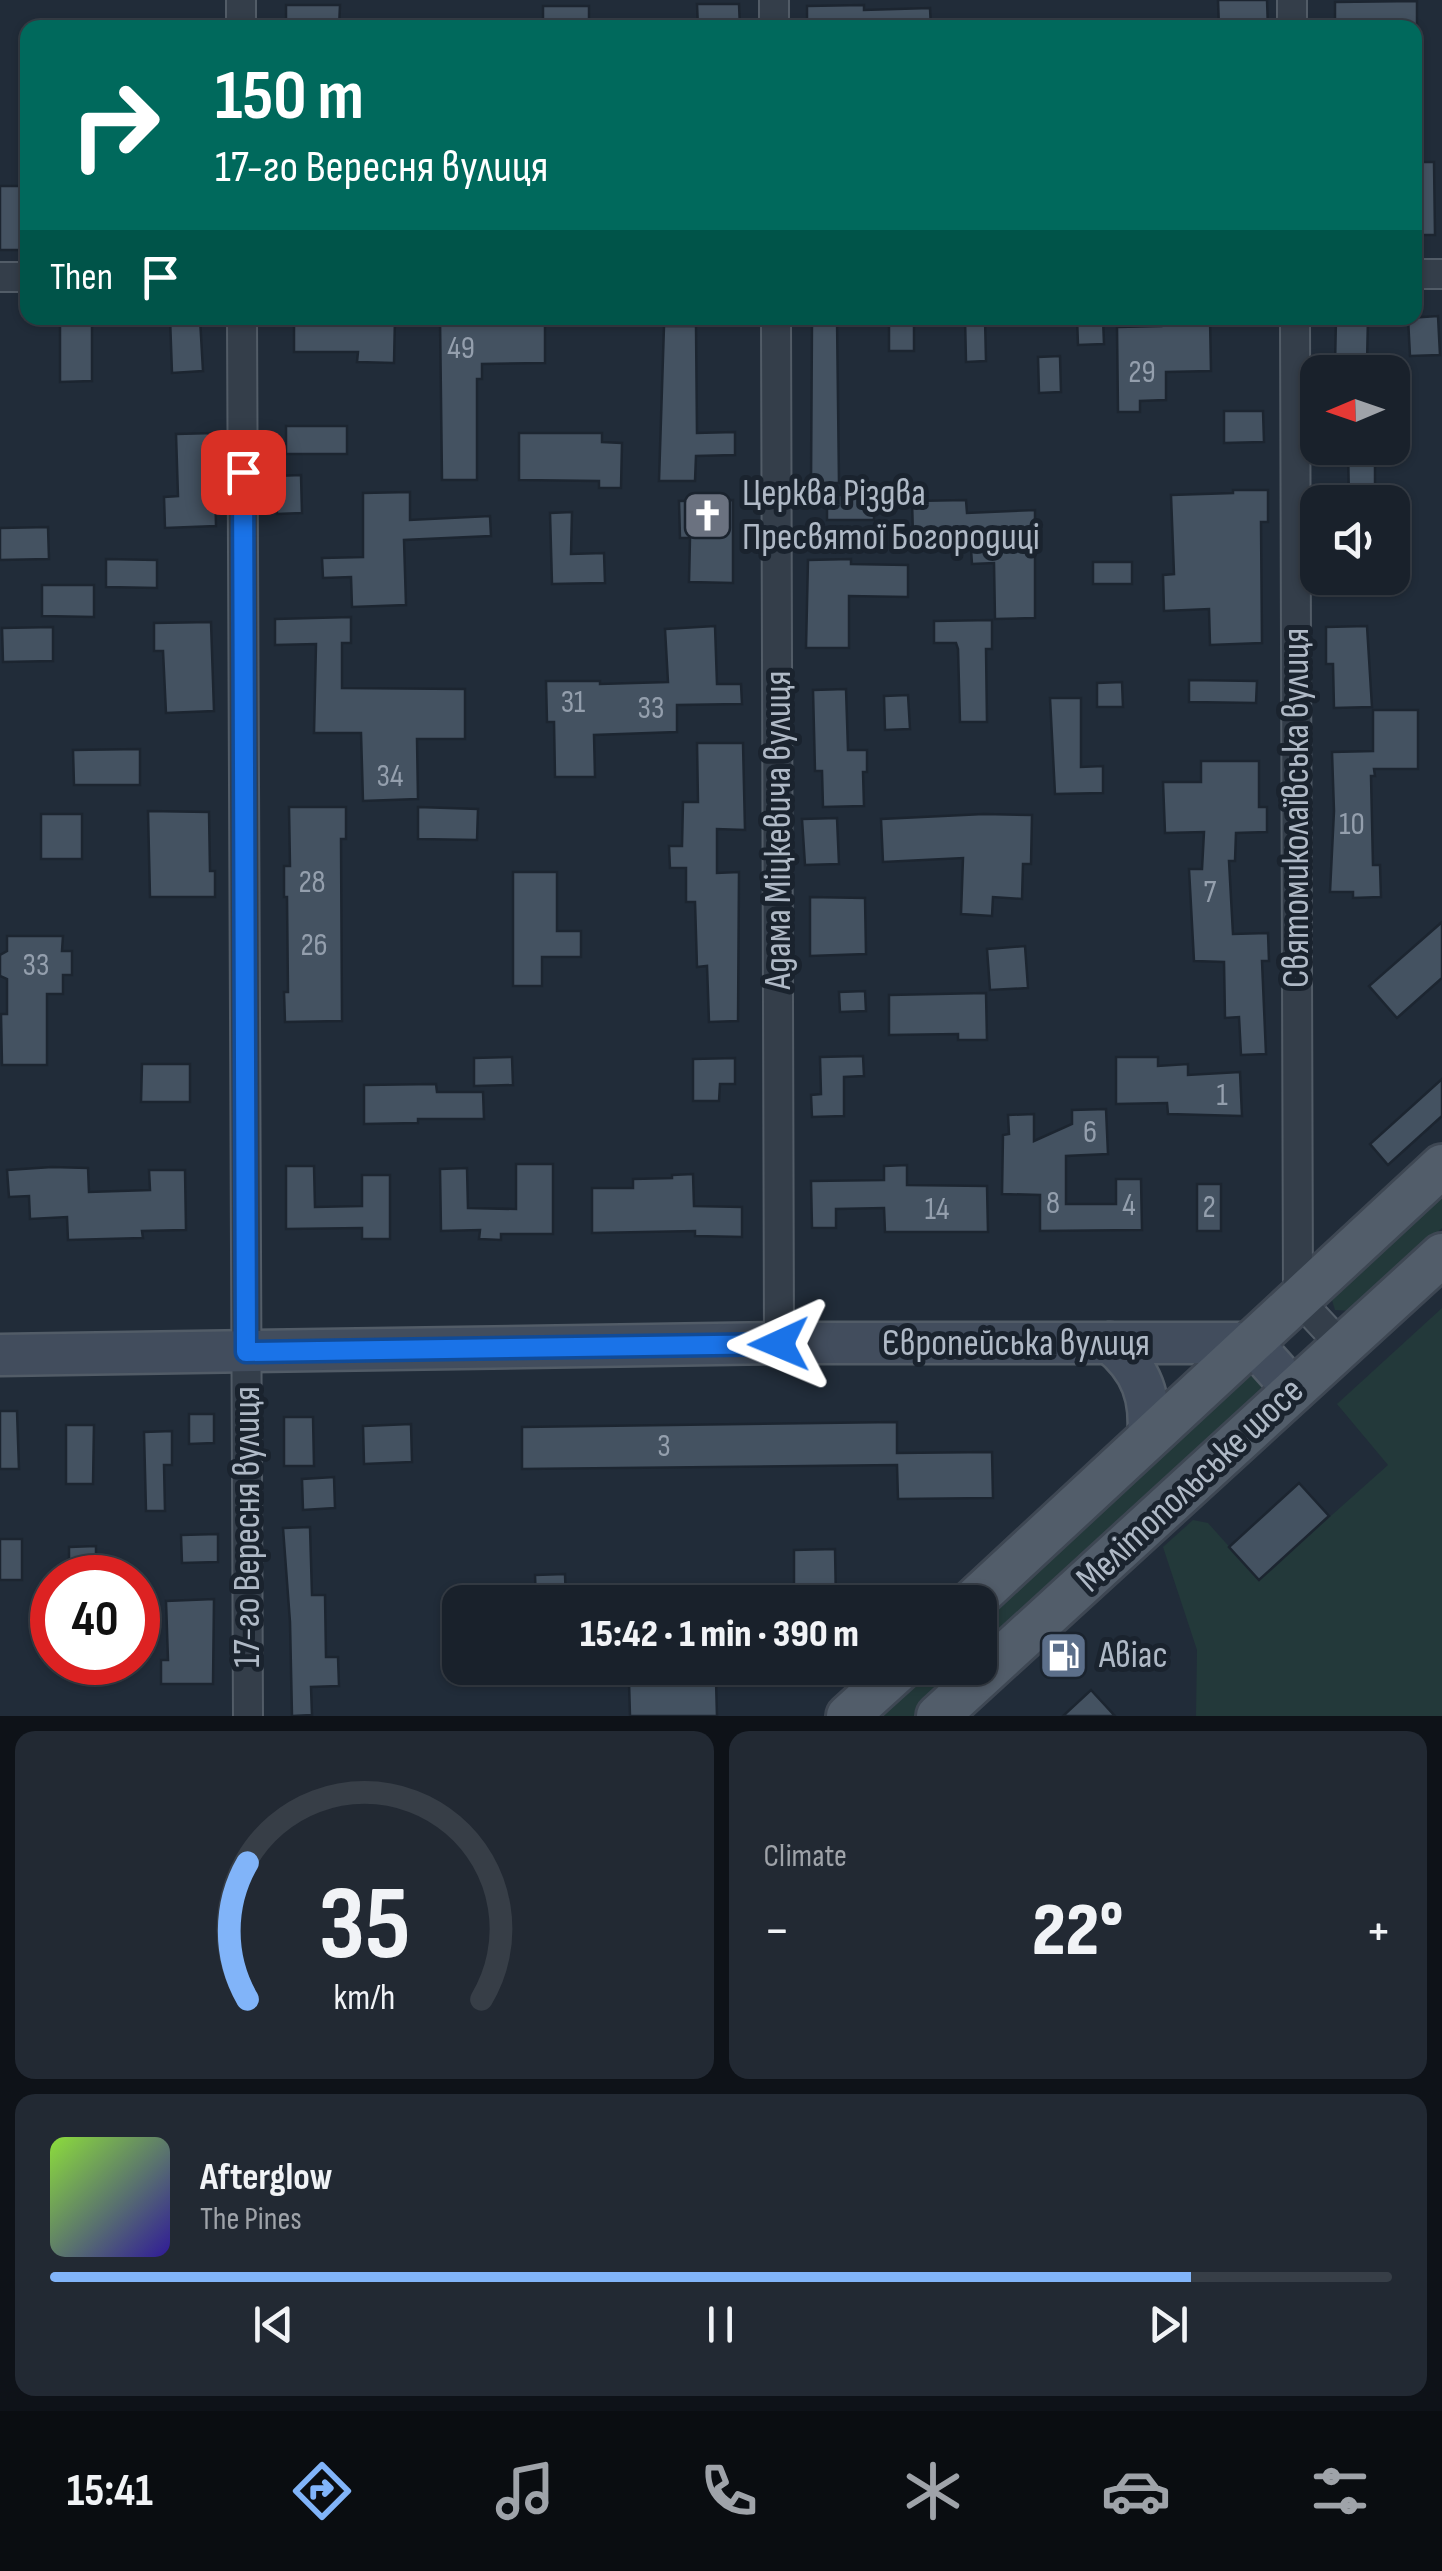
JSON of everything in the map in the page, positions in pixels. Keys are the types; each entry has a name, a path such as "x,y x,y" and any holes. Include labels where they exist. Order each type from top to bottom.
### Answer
{"main road":[{"name":"Мелітопольське шосе","path":"990,1585 1442,1166"},
{"name":"Мелітопольське шосе","path":"938,1716 1442,1255"},
{"path":"848,1716 882,1685"}],"street":[{"name":"17-го Вересня вулиця","path":"242,325 248,1716"},
{"name":"Адама Міцкевича вулиця","path":"776,325 779,1344"},
{"name":"Святомиколаївська вулиця","path":"1295,325 1298,1299"},
{"path":"1298,1299 1341,1345"},
{"path":"1110,1343 1127,1357 1142,1380 1150,1417 1148,1440"},
{"name":"Європейська вулиця","path":"0,1354 779,1344 1252,1343"},
{"path":"1252,1343 1292,1389"}],"green space":[{"path":"1442,1189 1442,1228 1352,1311 1335,1310 1331,1297"},
{"path":"1442,1308 1442,1716 1196,1716 1197,1650 1163,1547 1193,1520 1208,1523 1259,1580 1388,1465 1337,1404"},
{"path":"1246,1374 1258,1379 1262,1391 997,1641 997,1602"},
{"path":"909,1685 950,1685 916,1716 875,1716"}],"building":[{"path":"1218,0 1267,0 1268,20 1219,20"},
{"path":"1417,1 1417,20 1335,20 1335,2"},
{"path":"697,4 739,4 740,20 698,20"},
{"path":"286,5 340,5 339,20 286,20"},
{"path":"864,5 864,10 930,8 931,20 807,20 807,6"},
{"path":"543,6 589,6 589,20 543,20"},
{"path":"1422,162 1434,162 1435,235 1422,235"},
{"path":"0,186 20,186 20,250 0,250"},
{"path":"1438,316 1440,355 1410,356 1408,325 1422,325 1422,317"},
{"path":"60,325 92,325 92,381 60,382"},
{"path":"170,325 200,325 203,371 172,373"},
{"path":"294,325 395,325 394,363 357,362 358,352 294,352"},
{"path":"440,325 545,325 545,363 482,364 482,379 477,379 477,480 442,480"},
{"path":"812,325 837,325 839,483 811,483"},
{"path":"889,325 914,325 914,351 889,351"},
{"path":"965,325 985,325 986,361 966,362"},
{"path":"1077,325 1103,325 1104,344 1078,345"},
{"path":"1210,325 1211,371 1166,372 1166,400 1140,401 1140,412 1118,412 1117,327"},
{"path":"1336,325 1368,325 1367,355 1335,355"},
{"path":"664,326 696,326 697,433 735,432 735,455 696,456 695,481 659,481"},
{"path":"1060,356 1061,392 1039,393 1038,357"},
{"path":"1224,411 1263,411 1264,442 1224,443"},
{"path":"286,426 347,426 347,454 286,454"},
{"path":"214,433 216,526 165,528 164,497 178,496 176,434"},
{"path":"519,433 602,433 602,442 622,443 621,488 599,488 599,481 519,480"},
{"path":"1348,465 1375,465 1375,485 1349,485"},
{"path":"301,475 302,513 277,514 275,476"},
{"path":"1268,490 1268,522 1261,522 1262,643 1210,645 1209,609 1164,611 1163,575 1174,574 1171,495"},
{"path":"410,492 410,520 490,516 491,536 404,540 406,605 352,607 351,577 323,578 322,558 363,557 363,493"},
{"path":"827,495 874,495 874,520 827,520"},
{"path":"733,500 733,583 689,582 690,538 680,538 679,501"},
{"path":"966,500 967,513 1035,510 1035,618 995,619 994,563 972,564 970,534 913,536 912,501"},
{"path":"572,512 571,554 604,553 605,583 552,584 550,513"},
{"path":"48,527 49,559 0,560 0,528"},
{"path":"106,559 157,560 157,588 106,587"},
{"path":"851,559 851,564 908,565 908,597 849,596 849,648 806,648 808,560"},
{"path":"1093,562 1132,562 1132,584 1093,584"},
{"path":"42,585 94,585 94,617 42,616"},
{"path":"351,617 351,643 342,643 342,688 465,689 465,739 417,739 418,799 363,801 361,733 314,733 316,644 275,645 275,619"},
{"path":"992,620 992,649 986,649 987,722 960,722 958,649 956,643 934,643 934,621"},
{"path":"211,622 214,711 166,713 163,651 154,651 154,623"},
{"path":"715,626 717,684 741,684 742,704 677,705 677,732 594,735 595,777 555,777 554,722 547,722 546,681 668,682 665,629"},
{"path":"1367,626 1372,707 1334,708 1333,664 1326,664 1326,627"},
{"path":"53,627 53,661 3,662 2,628"},
{"path":"1189,680 1257,681 1256,703 1189,702"},
{"path":"1122,682 1123,707 1097,707 1097,683"},
{"path":"846,689 848,750 867,750 864,806 823,807 822,771 815,771 813,690"},
{"path":"908,695 910,729 885,730 884,696"},
{"path":"1050,698 1081,698 1081,767 1103,766 1103,793 1055,794"},
{"path":"1373,710 1418,710 1418,769 1374,769 1373,865 1380,865 1381,897 1353,898 1353,892 1330,892 1332,752 1373,751"},
{"path":"697,743 743,743 745,830 717,829 717,873 739,872 738,1021 709,1022 707,966 697,967 695,902 686,902 686,868 670,868 669,846 682,846 683,802 698,802"},
{"path":"140,749 140,785 74,785 73,750"},
{"path":"1201,761 1259,761 1259,807 1267,807 1267,832 1236,833 1235,861 1229,861 1233,934 1268,933 1269,961 1262,961 1266,1054 1241,1055 1239,1017 1225,1018 1224,962 1194,961 1189,869 1202,869 1204,832 1165,833 1163,782 1201,782"},
{"path":"289,807 346,807 346,839 341,839 342,1021 285,1022 284,992 288,992 284,866 290,866"},
{"path":"418,807 478,809 477,840 418,839"},
{"path":"148,811 209,812 210,871 215,871 215,897 150,897"},
{"path":"41,814 82,814 82,859 41,859"},
{"path":"1032,815 1031,864 1023,864 1022,899 993,897 992,916 961,914 963,858 883,862 881,819"},
{"path":"837,818 839,864 805,865 802,819"},
{"path":"513,872 557,872 557,931 581,931 581,957 542,957 542,986 513,986"},
{"path":"810,897 865,898 866,954 810,956"},
{"path":"1442,922 1442,978 1397,1018 1369,986"},
{"path":"7,936 63,936 62,951 72,951 72,975 63,975 63,994 47,994 47,1065 2,1065 1,1014 7,1014 7,979 0,976 0,955 7,951"},
{"path":"1025,946 1028,988 990,990 987,949"},
{"path":"865,991 866,1011 840,1012 839,992"},
{"path":"986,993 987,1040 958,1040 958,1034 889,1035 889,995"},
{"path":"863,1056 864,1076 844,1077 844,1116 812,1117 811,1095 821,1094 820,1057"},
{"path":"512,1057 513,1085 474,1086 474,1058"},
{"path":"1116,1057 1158,1057 1158,1066 1188,1064 1188,1075 1240,1072 1242,1116 1168,1114 1167,1103 1116,1104"},
{"path":"735,1058 735,1084 720,1084 719,1101 693,1101 693,1059"},
{"path":"142,1064 190,1064 190,1102 141,1102"},
{"path":"1442,1079 1442,1116 1388,1165 1370,1144"},
{"path":"436,1084 437,1092 483,1092 484,1119 364,1124 364,1085"},
{"path":"1106,1109 1108,1154 1066,1156 1066,1204 1116,1204 1116,1179 1141,1179 1142,1230 1040,1231 1040,1195 1002,1194 1003,1135 1009,1134 1008,1115 1034,1114 1034,1141 1072,1124 1072,1110"},
{"path":"516,1164 553,1164 553,1234 501,1234 501,1240 479,1239 480,1230 441,1231 440,1169 467,1168 468,1208 516,1209"},
{"path":"907,1165 907,1185 987,1186 988,1232 885,1232 884,1208 836,1209 836,1228 812,1228 811,1181 884,1180 884,1166"},
{"path":"286,1166 314,1166 315,1207 362,1206 362,1175 390,1175 390,1239 362,1239 362,1228 286,1229"},
{"path":"88,1168 89,1192 150,1190 149,1170 185,1170 186,1230 142,1231 143,1238 68,1240 67,1217 30,1219 29,1196 9,1197 7,1170"},
{"path":"693,1174 694,1206 742,1207 742,1237 695,1236 695,1231 592,1233 592,1188 633,1188 633,1179"},
{"path":"1197,1184 1221,1184 1221,1231 1197,1231"},
{"path":"0,1411 17,1411 19,1469 0,1469"},
{"path":"189,1414 214,1414 214,1443 189,1444"},
{"path":"284,1417 313,1417 314,1466 284,1466"},
{"path":"897,1422 897,1453 992,1452 993,1498 898,1499 897,1465 522,1469 522,1427"},
{"path":"411,1424 412,1462 364,1464 363,1426"},
{"path":"66,1425 94,1425 93,1484 66,1484"},
{"path":"172,1431 172,1465 164,1465 165,1511 146,1511 144,1432"},
{"path":"334,1477 335,1508 303,1510 302,1479"},
{"path":"1299,1483 1329,1516 1259,1580 1229,1547"},
{"path":"310,1527 312,1595 325,1595 326,1657 338,1657 339,1686 311,1687 312,1715 292,1716 283,1528"},
{"path":"218,1534 218,1562 182,1563 181,1535"},
{"path":"0,1539 22,1539 22,1580 0,1580"},
{"path":"96,1546 96,1555 69,1555 69,1547"},
{"path":"835,1549 836,1585 794,1585 794,1550"},
{"path":"565,1574 565,1585 535,1585 535,1575"},
{"path":"214,1599 213,1684 161,1684 161,1660 168,1660 166,1601"},
{"path":"629,1685 716,1685 717,1716 630,1716"},
{"path":"1091,1690 1115,1716 1063,1716"}],"place":[{"name":"Церква Різдва Пресвятої Богородиці","path":"707,515"},
{"name":"Авіас","path":"1064,1655"}],"route":[{"path":"243,472 246,1352 779,1344"}]}
